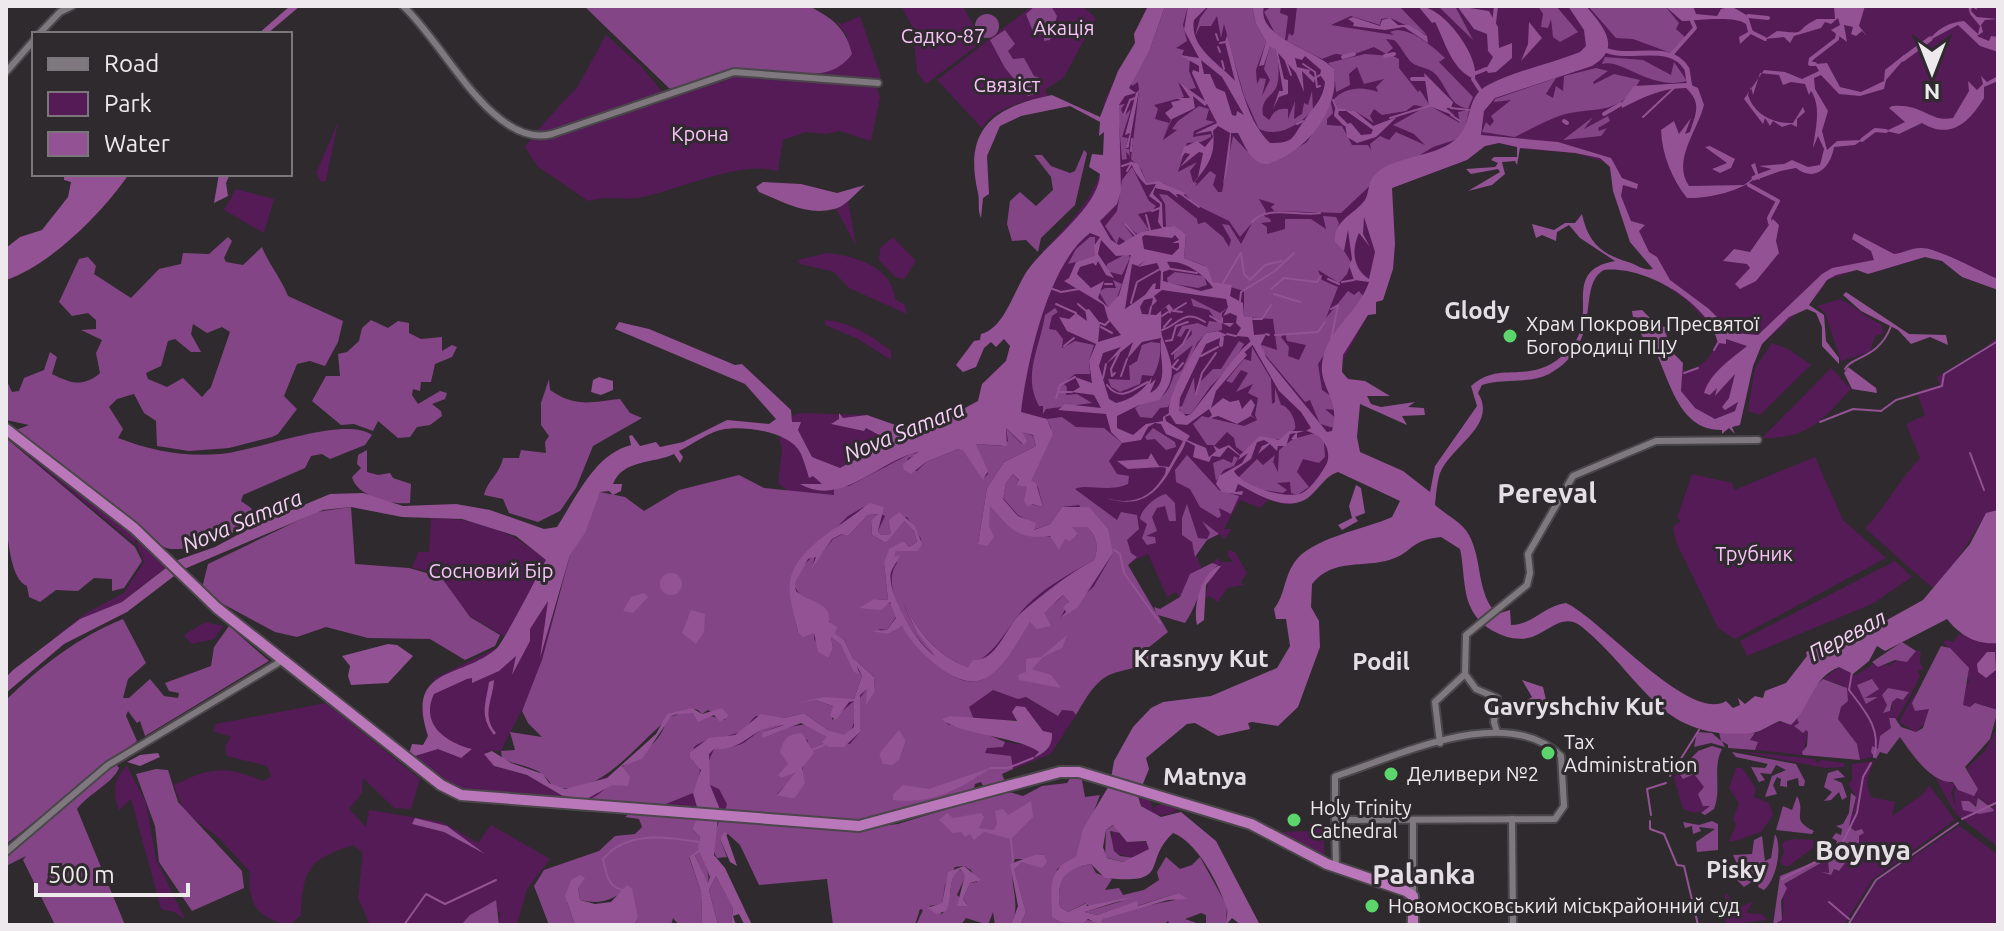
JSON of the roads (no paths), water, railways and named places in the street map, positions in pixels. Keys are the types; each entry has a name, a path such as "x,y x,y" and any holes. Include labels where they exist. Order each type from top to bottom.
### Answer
{"highway":[{"path":"6,429 134,528 183,577 283,660 441,785 461,795 859,826 1060,772 1079,772 1261,827 1337,868 1413,896 1413,925"}],"street":[{"path":"41,32 60,12 72,6"},
{"path":"403,6 428,29 480,98 510,128 542,137 734,72 832,76 878,83"},
{"path":"6,72 32,42"},
{"path":"1497,732 1494,722 1497,698 1476,689 1465,674 1465,640 1475,627 1523,589 1530,577 1526,558 1573,476 1656,441 1758,440"},
{"path":"6,852 108,765 283,660"},
{"path":"1440,743 1435,706 1438,698 1465,674"},
{"path":"1336,820 1555,819 1564,806 1563,761 1558,752 1539,742 1497,732 1472,734 1336,776 1336,820 1337,868"},
{"path":"1512,819 1513,925"},
{"path":"1413,820 1413,896"}],"water":[{"path":"290,6 300,6 269,32 260,32"},
{"path":"1148,6 1165,6 1149,52 1129,88 1136,93 1125,96 1119,105 1121,191 1117,204 1100,221 1111,240 1119,245 1141,232 1162,228 1158,222 1160,204 1149,196 1156,184 1146,185 1131,161 1138,164 1147,183 1158,181 1185,193 1198,177 1203,153 1199,152 1180,167 1190,154 1185,153 1180,159 1184,147 1197,141 1205,147 1213,137 1211,131 1194,134 1217,123 1207,104 1205,106 1193,96 1195,108 1172,119 1161,143 1171,120 1165,113 1173,107 1171,102 1181,100 1176,98 1190,98 1180,83 1205,101 1192,73 1193,70 1199,72 1199,66 1180,55 1199,58 1184,30 1188,6 1208,6 1194,20 1196,39 1235,81 1225,42 1227,35 1247,106 1270,143 1292,138 1320,98 1325,82 1320,75 1321,70 1305,56 1302,60 1295,58 1297,67 1310,70 1309,73 1315,78 1314,83 1302,71 1304,92 1296,73 1278,53 1284,79 1288,80 1288,94 1279,97 1273,109 1279,91 1283,91 1276,50 1270,46 1264,65 1259,66 1266,42 1256,24 1252,6 1264,6 1264,17 1269,27 1334,69 1335,83 1328,111 1302,145 1265,164 1256,161 1238,133 1231,133 1223,185 1230,133 1218,126 1213,131 1214,142 1210,159 1202,173 1184,195 1176,194 1178,198 1169,191 1155,188 1153,194 1162,203 1163,227 1174,226 1186,234 1184,258 1207,267 1213,282 1232,285 1230,296 1243,303 1244,317 1252,317 1254,335 1266,334 1261,344 1266,357 1327,432 1332,431 1334,410 1323,377 1323,358 1331,338 1369,282 1354,280 1349,265 1352,259 1348,230 1344,251 1335,242 1337,228 1365,200 1371,180 1380,170 1435,151 1455,140 1465,127 1480,90 1510,75 1580,52 1586,46 1584,30 1568,6 1586,6 1604,29 1607,52 1592,66 1495,98 1484,111 1481,135 1558,142 1611,158 1622,178 1638,184 1637,189 1623,185 1621,196 1631,221 1645,225 1639,231 1649,252 1657,257 1670,280 1709,309 1733,333 1758,335 1822,274 1832,268 1874,260 1871,251 1852,239 1854,233 1894,254 1927,248 1998,279 1998,290 1962,277 1942,261 1925,257 1868,274 1857,270 1827,280 1809,305 1824,315 1826,341 1839,358 1839,364 1822,346 1822,327 1816,313 1807,309 1789,317 1762,344 1753,366 1740,425 1732,427 1735,434 1729,428 1722,434 1722,430 1706,428 1684,411 1652,345 1641,343 1644,339 1636,326 1643,318 1633,317 1632,311 1642,310 1656,324 1665,327 1669,349 1683,363 1681,391 1695,408 1715,419 1735,411 1738,402 1725,410 1722,407 1729,398 1735,374 1715,396 1717,388 1710,395 1704,393 1707,386 1722,367 1747,346 1726,339 1726,344 1718,343 1702,314 1689,301 1656,280 1620,270 1604,270 1591,289 1584,332 1578,347 1567,361 1542,377 1482,385 1478,393 1483,404 1482,415 1478,425 1440,473 1435,505 1466,530 1490,606 1497,614 1510,610 1511,625 1526,622 1566,603 1691,698 1710,704 1726,701 1733,708 1740,705 1738,698 1745,704 1755,696 1763,698 1765,691 1786,683 1807,656 1806,652 1882,618 1887,620 1923,600 1970,544 1986,513 1998,510 1998,643 1969,638 1947,619 1885,651 1877,646 1869,661 1853,674 1839,667 1830,672 1822,678 1791,725 1780,721 1752,733 1721,733 1695,727 1674,717 1575,623 1563,622 1524,639 1506,636 1489,628 1475,616 1468,602 1460,549 1441,537 1423,541 1392,559 1330,570 1312,584 1311,607 1319,621 1320,647 1298,707 1278,726 1252,722 1248,723 1250,729 1218,736 1195,723 1187,724 1146,758 1149,769 1138,796 1141,806 1161,817 1181,812 1216,841 1260,925 1241,925 1232,918 1226,925 1227,908 1212,874 1198,853 1173,833 1148,875 1140,878 1105,878 1091,864 1075,869 1061,883 1060,907 1068,912 1089,902 1086,906 1132,897 1085,912 1097,915 1137,901 1138,906 1178,893 1188,899 1168,900 1103,919 1101,925 1088,919 1083,923 1061,922 1052,917 1052,882 1059,868 1076,857 1083,829 1110,784 1114,761 1133,727 1151,708 1163,702 1211,696 1277,668 1290,646 1286,619 1276,619 1274,609 1294,563 1312,547 1392,517 1400,501 1338,472 1326,479 1309,497 1291,504 1272,501 1238,484 1235,492 1243,491 1242,495 1222,492 1216,484 1219,476 1242,463 1248,453 1238,460 1240,456 1228,447 1220,457 1212,456 1209,462 1193,457 1195,446 1186,441 1166,477 1153,492 1146,497 1128,502 1106,498 1125,501 1140,498 1154,489 1165,474 1166,468 1128,469 1117,461 1148,459 1151,453 1159,466 1169,467 1183,441 1166,434 1161,424 1155,423 1148,427 1141,440 1122,443 1111,432 1106,414 1058,410 1065,404 1101,408 1094,395 1072,392 1080,387 1075,377 1092,383 1089,361 1096,344 1067,331 1059,317 1069,319 1076,313 1087,321 1085,310 1089,309 1100,323 1098,342 1121,335 1108,319 1104,305 1064,281 1069,278 1076,262 1095,256 1094,246 1100,237 1090,233 1062,267 1051,290 1034,342 1024,391 1021,412 1047,419 1053,434 1031,481 1036,483 1043,507 1032,504 1028,507 1024,501 1027,487 1016,485 1019,480 1013,474 1006,483 1003,499 1018,516 1036,523 1034,530 1050,524 1062,507 1089,507 1108,529 1113,553 1077,608 1059,619 1066,612 1063,607 1069,602 1063,595 1044,613 1051,626 1037,629 1030,622 996,670 981,680 971,681 959,679 936,665 915,645 902,626 888,634 871,631 887,630 896,618 890,602 881,610 859,608 874,599 888,600 884,563 889,549 904,541 909,547 917,542 914,531 904,521 886,543 872,535 871,520 878,514 868,515 848,536 842,534 832,539 811,570 816,557 808,559 795,583 796,591 827,610 829,622 837,627 835,634 844,640 853,658 874,677 875,691 866,705 867,689 860,695 860,732 844,747 829,747 822,742 827,737 801,723 762,738 763,732 784,725 763,729 734,746 714,749 709,754 710,785 719,807 714,855 725,868 752,925 744,924 739,914 733,916 736,925 731,925 733,908 716,876 709,890 718,925 702,925 701,892 689,856 695,856 708,883 710,877 698,848 700,837 692,829 699,814 693,793 701,770 690,758 690,752 709,738 735,735 761,714 784,718 804,713 828,730 844,735 854,727 854,701 849,702 836,720 830,716 833,706 815,700 797,703 824,697 854,699 862,676 857,666 859,674 854,672 841,645 831,637 833,648 829,658 818,652 814,633 803,637 798,632 790,594 793,570 810,548 870,503 884,507 878,531 881,535 891,534 888,521 899,512 915,526 922,544 918,551 896,551 894,557 900,555 891,572 891,581 898,604 927,650 935,656 917,633 902,600 928,640 946,656 968,667 973,660 989,655 995,649 1021,613 1094,560 1096,555 1095,538 1087,527 1072,527 1078,534 1070,541 1065,539 1059,550 1050,536 1016,532 990,506 989,526 994,537 987,546 978,544 987,488 1004,462 1036,446 1033,435 1022,432 1027,441 1024,445 1006,428 1007,446 976,444 988,471 983,480 963,451 958,449 926,462 911,474 904,470 903,464 918,452 845,487 815,490 800,484 822,484 813,476 809,478 796,446 768,432 734,428 719,430 679,451 683,457 680,463 674,454 631,466 613,484 622,484 621,491 613,495 609,491 600,492 585,533 570,555 540,658 548,601 530,629 530,641 512,675 516,656 499,671 472,683 472,678 467,679 434,694 430,714 433,723 453,742 472,749 461,758 438,749 415,756 409,754 412,744 423,745 428,736 423,713 424,697 430,685 440,677 483,658 497,648 546,560 516,536 462,519 402,517 351,507 323,510 182,570 127,612 64,644 6,693 6,677 13,670 80,619 122,602 175,561 215,547 256,525 330,494 363,493 403,506 456,504 490,510 544,529 557,527 597,467 607,457 631,445 629,436 632,435 640,446 656,442 660,447 683,442 727,420 769,424 776,419 745,384 615,329 619,322 649,329 735,365 742,364 791,410 792,422 801,422 798,430 812,457 840,468 871,451 881,436 866,428 864,431 831,424 839,419 839,413 843,418 867,415 901,427 937,423 978,401 982,384 1006,361 1010,346 1004,339 996,347 991,342 984,348 976,367 963,372 956,365 974,341 980,340 981,334 997,324 1030,267 1091,199 1100,174 1089,167 1092,154 1103,155 1104,132 1099,136 1100,122 1070,106 1021,116 1000,126 987,156 989,194 983,198 981,218 974,171 979,137 987,124 999,114 1013,106 1052,95 1100,117 1118,71 1135,43 1134,34","holes":["1201,60 1222,77 1244,115 1237,111 1236,116 1232,115 1225,92 1216,88 1210,74 1204,74","1499,143 1517,147 1517,157 1494,157 1491,160 1498,163 1495,167 1466,169 1471,174 1498,169 1500,172 1468,191 1492,185 1505,174 1502,162 1515,161 1517,165 1520,148 1600,158 1610,167 1613,191 1630,242 1653,269 1643,268 1603,251 1588,232 1582,214 1575,223 1565,223 1554,230 1532,224 1536,238 1542,235 1556,241 1557,232 1569,225 1580,238 1615,261 1598,266 1589,274 1584,284 1579,334 1558,359 1531,371 1495,374 1471,386 1477,406 1435,466 1430,492 1403,471 1360,452 1357,437 1360,404 1407,425 1402,416 1425,415 1424,408 1408,407 1415,402 1381,407 1371,404 1367,396 1390,396 1365,381 1348,379 1342,372 1343,355 1368,315 1376,314 1376,302 1383,300 1393,269 1392,188 1467,160 1485,146","1364,217 1375,252 1369,279 1360,271 1355,260 1359,233 1370,247 1363,234","1145,235 1172,238 1175,235 1179,240 1172,243 1179,243 1179,248 1172,255 1144,249 1142,237","1101,240 1116,256 1131,255 1119,295 1108,307 1098,298 1104,281 1091,288 1077,274 1080,267 1093,263 1096,266 1098,261 1106,275 1114,278 1098,254","1146,260 1138,267 1157,263 1161,272 1160,289 1155,289 1156,283 1153,284 1145,295 1125,309 1132,264 1138,266","1167,262 1180,263 1199,273 1213,288 1201,291 1163,281 1163,272 1171,269","1162,290 1226,299 1228,307 1223,316 1230,313 1237,316 1236,323 1241,328 1236,336 1248,337 1279,391 1301,412 1311,428 1306,431 1316,435 1327,447 1327,463 1306,491 1286,495 1265,490 1245,482 1234,471 1251,459 1257,442 1264,440 1269,443 1262,446 1258,454 1270,444 1277,451 1278,446 1286,446 1290,434 1296,433 1291,439 1297,439 1297,433 1304,431 1289,431 1279,440 1260,436 1240,455 1229,445 1219,449 1213,445 1216,451 1209,457 1206,448 1187,440 1190,436 1166,421 1165,417 1170,415 1176,424 1187,425 1209,409 1212,415 1208,419 1218,416 1237,424 1251,416 1256,419 1251,415 1255,405 1251,399 1242,409 1239,400 1230,402 1223,398 1211,408 1216,391 1247,355 1242,349 1191,414 1186,416 1179,410 1180,398 1206,344 1227,335 1218,331 1206,333 1195,348 1176,384 1169,413 1163,417 1163,421 1146,424 1133,435 1117,428 1117,416 1139,405 1159,400 1172,376 1171,361 1161,333 1161,311 1166,307 1170,314 1173,309 1169,304 1156,315 1142,314 1140,307 1144,300 1153,298 1151,307 1157,301 1154,296","1161,338 1162,376 1156,389 1150,393 1156,379 1150,384 1152,377 1137,394 1116,403 1109,399 1099,366 1103,353 1121,347 1106,364 1133,342 1127,359 1142,342","1113,825 1127,842 1146,841 1149,849 1123,862 1107,858 1103,847 1106,830"]},
{"path":"1418,6 1439,14 1458,34 1472,58 1475,79 1460,70 1435,22 1432,23"},
{"path":"1457,6 1489,11 1498,27 1499,48 1512,43 1512,58 1496,72 1488,73 1486,69 1493,57 1488,51 1487,34 1474,29"},
{"path":"1665,6 1693,6 1696,14 1717,16 1721,9 1731,6 1748,16 1753,32 1740,44 1739,37 1748,32 1746,24 1724,19 1682,21"},
{"path":"1834,6 1865,6 1859,26 1867,36 1862,31 1856,36 1851,34 1853,27 1844,25 1847,42 1831,30 1840,25 1838,18 1831,24 1825,22 1821,28 1794,36 1790,43 1784,37 1765,39 1777,31 1798,32 1817,19 1835,19"},
{"path":"1968,6 1976,6 1977,10 1972,7 1971,11 1977,17 1998,19 1985,20 1981,25 1983,32 1977,36 1989,41 1991,36 1998,37 1998,52 1980,46 1958,25 1928,41 1943,27 1964,21 1978,34 1980,26 1970,14"},
{"path":"1353,17 1380,26 1382,20 1390,18 1398,25 1409,25 1427,36 1428,43 1404,27 1385,30 1344,25 1353,26 1354,23 1348,19"},
{"path":"1529,22 1542,38 1521,61 1528,44"},
{"path":"1904,55 1906,57 1886,80 1884,89 1860,96 1839,94 1821,75 1814,78 1815,89 1828,111 1822,131 1827,150 1837,141 1862,140 1855,145 1834,147 1826,166 1810,174 1796,168 1780,171 1759,166 1784,164 1792,160 1808,167 1820,165 1824,149 1818,136 1813,148 1817,112 1811,91 1809,95 1805,84 1791,82 1783,85 1779,75 1762,73 1764,70 1785,72 1802,79 1819,71 1815,64 1827,63 1840,87 1861,92 1884,81 1885,70"},
{"path":"1424,73 1453,102 1451,108 1446,108 1455,116 1429,106"},
{"path":"1981,76 1987,82 1998,76 1998,81 1984,87 1984,98 1978,107 1958,126 1941,130 1922,123 1899,134 1886,131 1905,122 1889,108 1892,106 1911,107 1938,118 1953,118 1969,91 1968,81 1977,90 1983,84"},
{"path":"1687,83 1698,88 1704,105 1684,156 1684,176 1689,186 1744,185 1756,176 1751,165 1755,163 1760,180 1755,178 1742,187 1723,193 1687,198 1669,166 1661,130 1674,121 1679,134 1691,118 1685,134 1690,132 1696,108 1691,93 1686,88 1661,91 1622,108 1621,104 1634,86"},
{"path":"1139,90 1129,145 1130,159 1129,147 1125,149 1130,133 1125,135"},
{"path":"1749,91 1755,108 1772,120 1793,123 1803,107 1805,112 1797,119 1797,127 1791,124 1782,127 1773,121 1770,126 1765,118 1763,124 1744,99"},
{"path":"1345,110 1355,111 1373,126 1397,117 1376,137 1357,143 1347,137 1345,124 1351,123 1361,135 1371,134 1373,130"},
{"path":"1710,146 1735,159 1731,168 1720,173 1712,169 1727,163 1705,147"},
{"path":"64,176 127,176 75,236 41,262 6,280 6,248 20,237 42,230 68,197 71,182 64,180"},
{"path":"219,176 229,176 226,183 228,196 214,203"},
{"path":"763,182 801,184 837,193 865,185 838,208 814,211 795,207 759,192 756,187"},
{"path":"1773,219 1779,225 1776,241 1779,253 1756,281 1740,289 1735,284 1750,268 1747,264 1723,261 1734,249 1750,252"},
{"path":"1846,292 1909,334 1946,335 1948,345 1930,337 1911,344 1898,330 1861,311 1843,295"},
{"path":"1848,367 1876,388 1877,393 1852,389 1844,373"},
{"path":"599,377 613,381 613,390 601,395 591,392 593,380"},
{"path":"1356,485 1361,488 1365,513 1355,517 1358,521 1342,530 1338,525 1352,518 1349,506"},
{"path":"1221,566 1206,585 1204,620 1197,625 1199,592"},
{"path":"671,573 679,576 682,584 679,592 671,595 663,592 660,584 663,576"},
{"path":"644,593 648,597 633,613 623,611 631,597"},
{"path":"691,610 705,614 704,632 696,644 682,633"},
{"path":"1067,635 1062,648 1043,657 1032,669 1051,675 1061,688 1019,680 1018,675 1026,672 1026,659 1041,657"},
{"path":"388,644 397,645 413,656 388,683 351,685 348,676 350,666 342,656"},
{"path":"1987,652 1995,652 1996,670 1986,678 1978,672 1977,664"},
{"path":"494,680 489,720 496,733 494,735 486,721 485,709 489,682"},
{"path":"1522,680 1543,687 1546,700 1534,709 1527,707 1526,701 1532,697"},
{"path":"1016,706 1025,707 1043,731 1052,733 1047,749 1033,758 1039,752 1029,747 961,729 942,719 951,716 1017,721 1012,712"},
{"path":"692,708 702,714 722,708 729,716 720,722 714,715 698,722 693,713 672,715 642,759 622,766 630,777 628,786 612,785 585,800 561,795 527,775 494,766 484,754 492,751 511,763 543,774 549,783 565,789 607,778 656,734 667,714"},
{"path":"899,730 906,741 899,760 892,765 883,764 879,754"},
{"path":"802,733 814,753 802,768 805,783 794,799 777,795 796,772 782,778 778,775 788,764 780,752 782,747 787,738"},
{"path":"158,753 160,757 140,766 127,762 140,755"},
{"path":"990,768 968,783 932,798 893,800 893,794 903,785 929,789"},
{"path":"1031,801 1033,817 1011,839 984,832 974,840 970,834 965,837 961,832 953,833 939,820 947,813 953,818 981,813 984,817 979,828 994,830 997,824 995,811 1003,809 1008,815"},
{"path":"415,818 447,826 485,854 444,832 412,824"},
{"path":"725,831 737,866 730,862 720,839"},
{"path":"1037,854 1044,855 1047,862 1042,868 1022,862 1014,869 1026,912 1020,925 1011,925 1018,906 1010,864"},
{"path":"964,866 981,880 970,883 963,899 968,906 957,906 965,875 960,869 953,878 946,911 937,914 927,908 942,903 948,872"},
{"path":"580,875 585,878 578,888 580,900 595,904 611,902 627,885 632,888 638,918 634,925 575,925 565,896 571,880"}],"waterway":[{"path":"1494,23 1496,6"},
{"path":"1748,16 1768,18"},
{"path":"1671,55 1695,28 1692,21"},
{"path":"1751,32 1765,39"},
{"path":"1815,64 1810,64 1811,59 1837,39 1838,33"},
{"path":"1216,34 1218,40"},
{"path":"1903,59 1930,39"},
{"path":"1220,43 1225,42"},
{"path":"1218,47 1220,52"},
{"path":"1601,48 1611,52 1670,55 1687,69 1690,88"},
{"path":"1343,57 1354,54"},
{"path":"1385,56 1394,54"},
{"path":"1222,61 1224,69"},
{"path":"1286,61 1291,75"},
{"path":"1303,64 1315,72 1317,87 1320,86"},
{"path":"1476,73 1486,69"},
{"path":"1315,78 1320,75"},
{"path":"1412,79 1426,79"},
{"path":"1473,79 1480,90"},
{"path":"1643,117 1674,88"},
{"path":"1124,115 1130,100 1135,98"},
{"path":"1333,100 1337,110 1345,110"},
{"path":"1604,114 1621,104"},
{"path":"1390,118 1429,106"},
{"path":"1451,108 1469,110"},
{"path":"1337,110 1336,115 1345,124"},
{"path":"1451,115 1460,121"},
{"path":"1297,124 1303,121"},
{"path":"1862,140 1875,130 1886,131"},
{"path":"1131,151 1132,139"},
{"path":"1122,166 1131,163"},
{"path":"1127,171 1131,164"},
{"path":"1754,178 1782,168"},
{"path":"1749,185 1778,201 1769,218 1770,223"},
{"path":"1181,194 1199,207"},
{"path":"1152,211 1160,208"},
{"path":"1252,222 1274,212 1320,213"},
{"path":"1146,215 1150,230"},
{"path":"1125,224 1136,236"},
{"path":"1241,253 1244,274 1250,280 1265,265 1282,261"},
{"path":"1240,301 1241,292 1275,271 1294,253"},
{"path":"1223,283 1240,254"},
{"path":"1131,303 1137,282 1160,269"},
{"path":"1171,269 1197,273"},
{"path":"1271,289 1284,278 1317,282 1321,276"},
{"path":"1328,279 1339,284"},
{"path":"1342,282 1354,280"},
{"path":"1105,284 1112,284"},
{"path":"1050,288 1061,292 1079,289"},
{"path":"1274,294 1300,302"},
{"path":"1173,311 1186,303"},
{"path":"1056,304 1076,313"},
{"path":"1078,304 1085,310"},
{"path":"1253,319 1262,319 1271,305"},
{"path":"1331,309 1338,305 1331,340"},
{"path":"1149,316 1151,307"},
{"path":"1174,311 1182,312"},
{"path":"1162,316 1168,312"},
{"path":"1210,316 1220,322"},
{"path":"1162,330 1186,317 1205,322"},
{"path":"1164,327 1171,319"},
{"path":"1100,323 1105,325 1109,321"},
{"path":"1166,341 1172,340 1176,326 1188,322"},
{"path":"1275,335 1318,332 1325,322"},
{"path":"1845,369 1880,345 1891,326"},
{"path":"1101,327 1112,333"},
{"path":"1172,354 1183,344 1190,330"},
{"path":"1227,334 1236,336"},
{"path":"1064,346 1074,338"},
{"path":"1221,345 1222,338"},
{"path":"1244,350 1254,341"},
{"path":"1820,422 1853,409 1881,411 1896,400 1942,386 1944,374 1998,341"},
{"path":"1714,350 1718,343"},
{"path":"1201,356 1218,347"},
{"path":"1115,373 1112,376 1111,369 1119,353"},
{"path":"1196,394 1202,373 1216,353"},
{"path":"1121,376 1127,359"},
{"path":"1172,367 1178,360"},
{"path":"1172,367 1177,370 1183,363"},
{"path":"1103,378 1106,364"},
{"path":"1684,373 1698,368"},
{"path":"1056,398 1060,385 1075,377"},
{"path":"1107,385 1122,394 1148,382"},
{"path":"1060,392 1072,392"},
{"path":"1970,453 1984,490"},
{"path":"1114,550 1120,554 1124,573 1160,623"},
{"path":"1852,672 1849,690 1874,729 1874,757"},
{"path":"1670,776 1699,730"},
{"path":"812,750 824,745"},
{"path":"990,768 1008,768 1033,758"},
{"path":"1782,879 1839,850 1857,813 1863,777 1871,763"},
{"path":"1651,815 1647,789 1666,783"},
{"path":"1962,819 1998,802"},
{"path":"1650,821 1650,829 1664,834 1677,865 1684,866 1698,925"},
{"path":"1848,925 1876,880 1958,823"},
{"path":"624,890 611,882 603,859 623,843 648,838 699,842"},
{"path":"1011,839 1013,861"},
{"path":"692,856 699,851"},
{"path":"404,925 426,894 445,904 496,880"},
{"path":"1829,902 1849,919"}],"place":[{"name":"Храм Покрови Пресвятої Богородиці ПЦУ","path":"1510,336"},
{"name":"Tax Administration","path":"1548,753"},
{"name":"Деливери №2","path":"1391,774"},
{"name":"Holy Trinity Cathedral","path":"1294,820"},
{"name":"Новомосковський міськрайонний суд","path":"1372,906"}],"district":[{"name":"Glody","path":"1477,311"},
{"name":"Pereval","path":"1547,493"},
{"name":"Krasnyy Kut","path":"1201,659"},
{"name":"Podil","path":"1381,662"},
{"name":"Gavryshchiv Kut","path":"1574,707"},
{"name":"Matnya","path":"1205,777"},
{"name":"Boynya","path":"1863,850"},
{"name":"Pisky","path":"1736,870"},
{"name":"Palanka","path":"1424,874"}],"park label":[{"name":"Акація","path":"1064,28"},
{"name":"Садко-87","path":"943,36"},
{"name":"Связіст","path":"1007,85"},
{"name":"Крона","path":"700,134"},
{"name":"Трубник","path":"1754,554"},
{"name":"Сосновий Бір","path":"491,571"}],"water label":[{"name":"Nova Samara","path":"904,431"},
{"name":"Nova Samara","path":"242,521"},
{"name":"Перевал","path":"1847,635"}]}
